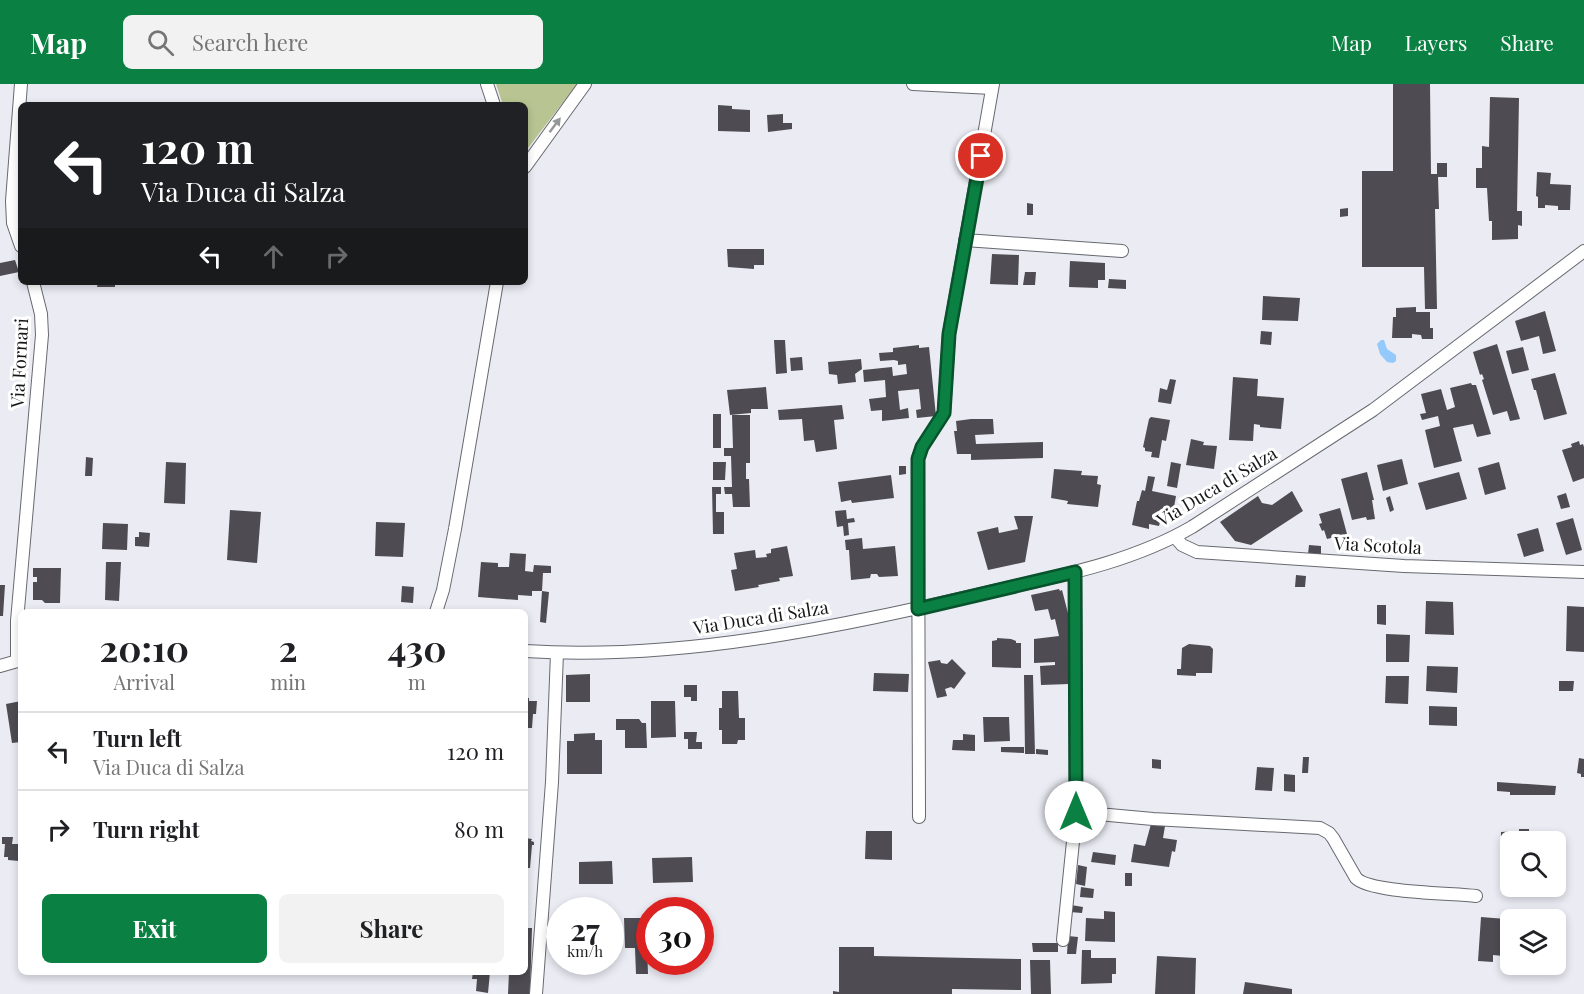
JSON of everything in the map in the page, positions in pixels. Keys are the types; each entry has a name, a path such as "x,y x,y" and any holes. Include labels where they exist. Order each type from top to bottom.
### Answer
{"street":[{"path":"20,102 21,84"},
{"path":"488,84 493,102"},
{"path":"528,163 585,84"},
{"path":"913,84 992,86 949,334 944,413 922,447 918,459 919,817"},
{"path":"18,123 12,201 13,223 18,237"},
{"path":"965,240 1122,251"},
{"name":"Via Duca di Salza","path":"528,651 644,652 791,632 918,609 1114,561 1175,537 1373,410 1584,251"},
{"name":"Via Fornari","path":"18,609 42,335 41,314 34,285"},
{"path":"437,609 455,529 496,285"},
{"name":"Via Scotola","path":"1175,537 1182,545 1197,552 1345,562 1584,572"},
{"path":"1063,940 1076,812 1075,572"},
{"name":"Via Fornari","path":"18,610 18,641"},
{"path":"536,994 552,782 557,653"},
{"path":"0,666 18,661"},
{"path":"1076,812 1153,819 1320,828 1329,833 1356,878 1363,884 1382,888 1476,896"}],"green space":[{"path":"496,84 577,84 528,148 528,102 502,102"}],"water":[{"path":"1384,340 1387,349 1396,355 1396,361 1393,363 1387,362 1380,354 1377,344"}],"building":[{"path":"1393,84 1430,84 1431,174 1437,174 1437,163 1447,163 1447,177 1438,177 1439,209 1435,209 1437,309 1425,309 1424,267 1362,267 1362,171 1393,171"},
{"path":"1490,97 1519,98 1517,211 1522,211 1522,226 1518,225 1518,239 1492,240 1492,221 1489,221 1487,188 1476,188 1476,168 1482,168 1482,146 1489,147"},
{"path":"718,105 750,110 750,132 718,131"},
{"path":"783,114 783,123 792,123 792,129 768,132 767,115"},
{"path":"1537,172 1551,173 1550,184 1571,185 1570,210 1558,210 1558,206 1545,205 1545,208 1538,208"},
{"path":"1027,203 1033,204 1033,215 1027,215"},
{"path":"1348,208 1348,216 1340,217 1340,209"},
{"path":"727,249 764,249 764,265 754,265 754,269 728,267"},
{"path":"992,254 1019,255 1018,285 990,284"},
{"path":"15,260 18,272 0,276 0,263"},
{"path":"1070,261 1105,263 1105,280 1098,280 1098,288 1069,287"},
{"path":"1025,272 1036,272 1035,285 1023,285"},
{"path":"1109,279 1126,280 1126,289 1108,288"},
{"path":"97,285 115,285 115,287 97,287"},
{"path":"1263,296 1300,298 1298,321 1262,320"},
{"path":"1416,307 1416,312 1430,312 1433,339 1422,339 1421,335 1412,334 1412,338 1392,338 1396,308"},
{"path":"1545,311 1556,351 1543,354 1539,336 1521,341 1515,321"},
{"path":"1261,331 1272,332 1271,345 1260,344"},
{"path":"774,340 785,340 787,373 776,374"},
{"path":"1497,344 1520,419 1510,421 1507,411 1493,415 1482,380 1484,379 1482,374 1480,375 1473,352"},
{"path":"919,345 919,348 929,347 936,416 917,418 916,410 921,409 919,389 898,391 900,410 908,408 909,418 882,421 882,410 871,411 869,399 886,397 885,380 864,382 863,370 892,367 893,376 907,374 906,364 898,365 898,361 894,360 880,361 879,353 893,352 893,348"},
{"path":"1523,347 1529,370 1512,374 1506,351"},
{"path":"802,357 803,370 791,371 790,358"},
{"path":"861,359 862,369 855,374 856,382 838,384 837,375 829,374 828,362"},
{"path":"1555,373 1567,414 1544,420 1531,379"},
{"path":"1233,377 1258,379 1257,396 1284,398 1281,429 1260,427 1254,424 1253,441 1229,440"},
{"path":"1170,379 1176,380 1171,404 1158,402 1160,388 1167,390"},
{"path":"1471,383 1476,385 1491,434 1477,437 1473,424 1453,428 1462,461 1434,468 1425,430 1440,426 1438,416 1422,420 1420,414 1426,413 1421,394 1441,389 1447,410 1455,407 1450,388"},
{"path":"766,387 768,409 751,409 751,413 730,415 727,390"},
{"path":"842,405 844,419 834,420 837,449 816,452 814,440 804,441 802,419 779,420 778,410"},
{"path":"713,414 721,414 721,448 713,448"},
{"path":"732,415 750,415 750,463 746,463 746,479 749,479 750,507 733,507 732,494 725,494 724,487 732,487 731,456 724,456 724,448 733,448"},
{"path":"1151,417 1170,420 1166,441 1162,440 1159,458 1151,457 1152,452 1145,451 1143,447"},
{"path":"993,419 994,434 975,435 976,444 1043,442 1043,458 971,460 971,454 957,454 954,431 957,431 956,421"},
{"path":"1191,439 1204,442 1203,445 1217,446 1214,469 1186,465"},
{"path":"1579,441 1584,447 1584,478 1573,482 1562,450 1572,447 1571,444"},
{"path":"86,457 93,458 92,476 85,476"},
{"path":"1402,459 1408,484 1383,491 1377,465"},
{"path":"166,462 186,463 185,504 164,503"},
{"path":"713,462 726,462 725,480 713,480"},
{"path":"1171,462 1181,464 1177,488 1167,486"},
{"path":"1499,462 1506,489 1485,495 1478,468"},
{"path":"899,466 906,466 906,474 899,475"},
{"path":"1054,469 1082,471 1081,475 1098,476 1097,484 1101,485 1098,507 1067,504 1068,501 1051,498"},
{"path":"1367,472 1374,500 1372,500 1375,519 1367,520 1366,517 1352,520 1341,479"},
{"path":"1459,472 1467,499 1426,510 1418,483"},
{"path":"891,475 894,498 852,503 851,500 841,502 838,482"},
{"path":"1148,476 1155,477 1152,491 1176,496 1171,524 1160,522 1159,526 1149,524 1149,529 1132,525 1137,501 1139,501 1142,490 1145,491"},
{"path":"712,487 721,487 721,494 716,494 716,512 724,512 724,534 713,534"},
{"path":"1292,491 1303,511 1251,545 1235,541 1220,522 1258,496 1262,503 1272,505"},
{"path":"1566,493 1570,507 1561,509 1557,496"},
{"path":"1390,496 1394,510 1390,512 1386,498"},
{"path":"1340,508 1347,534 1327,539 1319,524 1322,523 1319,514"},
{"path":"230,510 261,512 257,563 227,560"},
{"path":"846,510 847,519 854,518 855,522 848,523 849,535 844,536 843,526 837,527 835,511"},
{"path":"1014,516 1033,516 1025,562 988,570 977,532 998,527 999,533 1018,529"},
{"path":"1573,518 1582,550 1566,555 1556,523"},
{"path":"376,522 405,523 403,557 375,556"},
{"path":"103,523 128,524 127,550 102,549"},
{"path":"1538,528 1544,551 1524,557 1517,534"},
{"path":"139,532 150,533 149,547 135,546 135,537 139,537"},
{"path":"862,538 863,549 895,546 898,576 879,577 877,574 871,574 870,578 851,580 849,550 846,550 845,540"},
{"path":"1309,545 1321,546 1321,555 1308,554"},
{"path":"787,546 793,576 779,578 780,581 758,585 759,587 735,591 731,570 737,569 734,553 755,550 756,558 767,557 766,554 771,553 771,549"},
{"path":"510,553 526,554 525,571 533,572 534,565 551,566 551,573 543,573 542,591 532,591 532,596 518,595 518,600 478,597 481,562 498,563 498,567 509,567"},
{"path":"106,562 121,562 119,601 105,600"},
{"path":"33,568 61,568 60,603 33,600 33,582 37,582 37,577 33,577"},
{"path":"1296,575 1306,576 1305,587 1295,587"},
{"path":"0,585 5,585 3,616 0,616"},
{"path":"402,586 414,587 413,603 401,602"},
{"path":"1062,590 1069,617 1069,684 1041,685 1040,666 1055,665 1055,662 1034,663 1034,639 1059,636 1055,619 1051,620 1048,609 1035,611 1031,595"},
{"path":"542,591 549,592 546,623 540,622"},
{"path":"1426,601 1453,602 1454,635 1425,634"},
{"path":"1377,605 1386,605 1386,625 1377,624"},
{"path":"1567,606 1584,607 1584,652 1566,651"},
{"path":"1386,634 1410,635 1409,662 1386,662"},
{"path":"997,638 1011,639 1016,643 1021,643 1021,668 992,667 992,641"},
{"path":"1189,644 1210,646 1213,649 1212,673 1196,673 1196,676 1177,675 1177,669 1181,669 1182,648"},
{"path":"952,659 966,673 954,689 951,687 945,689 947,696 937,698 928,662 940,660 941,663 947,664"},
{"path":"1427,666 1458,667 1457,693 1426,691"},
{"path":"874,673 909,674 908,692 873,691"},
{"path":"590,674 590,702 566,702 566,675"},
{"path":"1024,675 1033,675 1035,754 1025,754"},
{"path":"1386,676 1409,676 1408,704 1385,703"},
{"path":"1559,681 1574,681 1573,691 1559,691"},
{"path":"684,685 697,685 697,701 691,701 691,697 684,697"},
{"path":"722,691 738,691 739,718 745,718 745,740 738,740 737,744 722,744 722,730 719,730 719,708 722,708"},
{"path":"528,698 529,701 537,701 532,728 528,728"},
{"path":"651,701 675,701 676,737 651,738"},
{"path":"18,702 18,742 12,743 6,704"},
{"path":"1429,706 1457,707 1457,726 1429,725"},
{"path":"983,717 1009,717 1010,741 984,742"},
{"path":"616,719 639,719 642,723 646,723 647,748 625,748 625,730 616,730"},
{"path":"684,732 697,732 696,742 702,742 702,749 688,749 688,739 684,739"},
{"path":"595,733 595,740 602,740 602,774 567,774 567,741 574,741 574,734"},
{"path":"963,734 975,735 975,751 952,750 953,740 963,740"},
{"path":"1001,747 1024,747 1024,753 1001,752"},
{"path":"1036,749 1048,750 1048,755 1036,754"},
{"path":"1303,757 1309,757 1308,773 1302,773"},
{"path":"1579,758 1584,759 1584,777 1577,773"},
{"path":"1152,759 1161,760 1161,769 1152,768"},
{"path":"1257,767 1274,768 1272,791 1255,790"},
{"path":"1284,774 1295,775 1295,792 1284,791"},
{"path":"1497,782 1556,786 1555,795 1510,795 1510,792 1497,791"},
{"path":"1151,824 1165,826 1163,838 1177,840 1169,867 1131,862 1134,844 1145,846"},
{"path":"866,831 892,831 892,860 865,859"},
{"path":"2,837 13,837 12,844 18,844 18,861 8,860 8,857 4,857 5,844 2,844"},
{"path":"528,838 534,842 530,868 528,868"},
{"path":"1093,852 1116,855 1115,865 1091,862"},
{"path":"692,857 693,882 653,883 652,858"},
{"path":"612,861 613,884 579,884 579,862"},
{"path":"1078,865 1087,867 1085,886 1076,884"},
{"path":"1125,873 1132,873 1132,886 1125,886"},
{"path":"1081,887 1094,889 1093,898 1080,897"},
{"path":"1071,905 1083,907 1082,913 1070,912"},
{"path":"1104,911 1115,912 1115,942 1085,941 1086,918 1104,919"},
{"path":"1481,917 1500,919 1500,956 1493,955 1493,962 1478,961"},
{"path":"624,918 636,918 636,974 635,948 625,948"},
{"path":"528,928 532,928 530,994 508,994 509,975 528,975"},
{"path":"1068,936 1078,937 1076,954 1067,954"},
{"path":"1032,943 1058,943 1058,952 1033,952"},
{"path":"839,947 874,947 874,956 1021,959 1021,990 952,989 952,994 833,994 833,991 839,992"},
{"path":"1082,950 1091,950 1091,958 1116,958 1116,974 1112,974 1112,983 1081,984"},
{"path":"1157,956 1196,958 1195,994 1155,994"},
{"path":"1030,960 1050,960 1051,994 1031,994"},
{"path":"473,975 490,975 488,993 476,991 477,979 472,979"},
{"path":"1245,982 1292,989 1292,994 1243,994"}],"route":[{"path":"981,156 949,334 944,413 922,447 918,459 918,609 1075,572 1076,812"}]}
